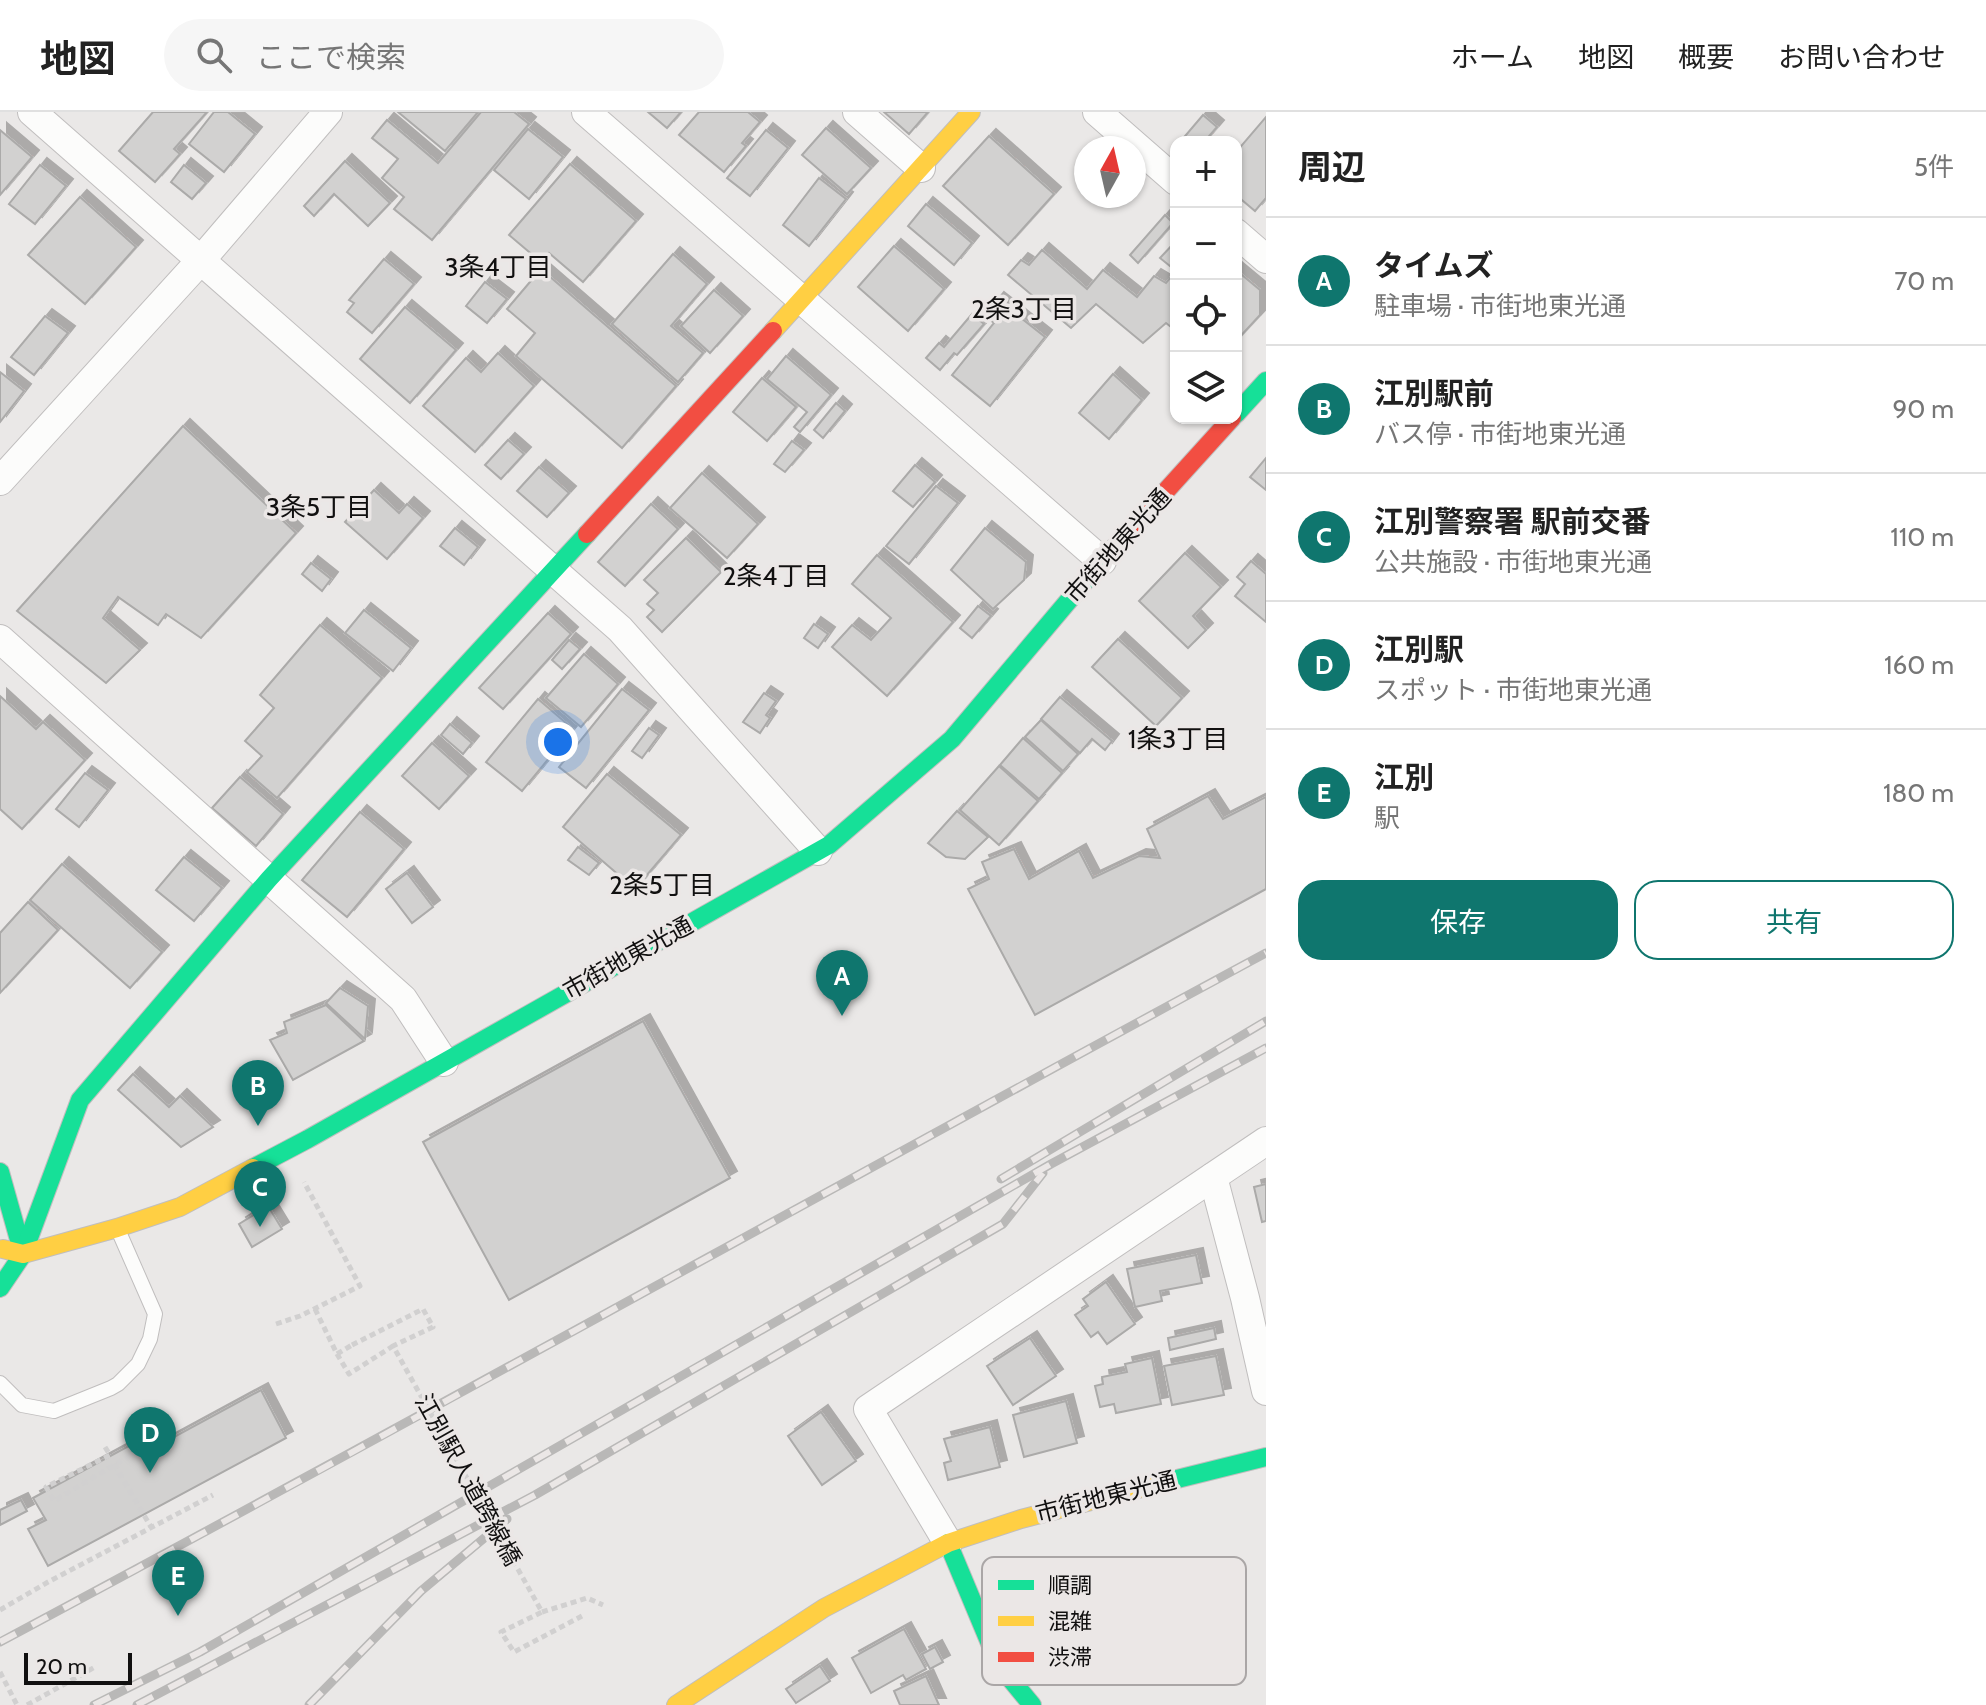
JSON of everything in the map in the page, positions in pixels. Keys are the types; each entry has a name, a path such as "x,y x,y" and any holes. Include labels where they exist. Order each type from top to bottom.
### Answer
{"street":[{"path":"32,112 620,629 818,851"},
{"path":"0,481 201,260 328,112"},
{"path":"586,112 1102,561"},
{"path":"857,112 921,168"},
{"path":"0,1288 23,1254 80,1100 269,879 971,112"},
{"path":"1097,112 1170,176"},
{"path":"1242,238 1266,259"},
{"name":"市街地東光通","path":"1242,407 1266,381"},
{"name":"市街地東光通","path":"23,1254 180,1207 308,1139 829,845 952,739 1102,561 1227,424"},
{"path":"0,639 403,999 444,1062"},
{"path":"982,1624 948,1543 868,1409 1266,1141"},
{"path":"0,1172 23,1254"},
{"path":"1213,1177 1255,1295 1266,1391"},
{"path":"0,1249 23,1254"},
{"name":"市街地東光通","path":"676,1705 824,1608 948,1543 1021,1519 1266,1457"},
{"path":"1016,1685 1032,1705"}],"lane":[{"path":"0,1383 22,1405 54,1411 111,1388 138,1364 150,1339 155,1314 117,1228"}],"path":[{"path":"276,1324 315,1309 360,1286 302,1178"},
{"path":"315,1309 337,1354 349,1374 393,1346 433,1327 423,1309 337,1354"},
{"name":"江別駅人道跨線橋","path":"393,1346 542,1612"},
{"path":"105,1447 110,1455 46,1487 54,1501 153,1442 145,1426"},
{"path":"114,1464 151,1527"},
{"path":"0,1610 213,1495"},
{"path":"582,1616 514,1652 501,1632 542,1612 587,1598 603,1605"},
{"path":"27,1705 95,1667"},
{"path":"0,1672 17,1705"}],"building":[{"path":"153,112 207,112 174,149 180,154 155,182 119,151"},
{"path":"214,112 228,112 255,134 224,172 189,144"},
{"path":"398,112 478,112 445,151"},
{"path":"481,112 514,112 529,124 432,240 394,209 404,197 382,178 398,159 372,138 387,120 438,163"},
{"path":"648,112 681,112 667,128"},
{"path":"699,112 748,112 760,122 742,143 746,146 724,172 679,135"},
{"path":"884,112 928,112 909,134"},
{"path":"1203,115 1217,127 1209,136 1185,136"},
{"path":"1266,117 1266,198 1255,211 1242,200 1242,145"},
{"path":"826,128 871,168 847,194 802,155"},
{"path":"528,129 563,157 529,199 494,170"},
{"path":"0,130 32,157 0,195"},
{"path":"766,130 788,148 750,196 727,178"},
{"path":"989,136 1054,194 1008,245 943,186"},
{"path":"345,161 390,203 368,226 334,194 314,216 304,206"},
{"path":"570,164 636,221 583,282 549,253 541,262 509,235"},
{"path":"40,165 66,186 35,224 9,204"},
{"path":"184,165 206,183 192,199 171,182"},
{"path":"819,178 846,199 809,246 783,225"},
{"path":"80,197 136,247 85,304 28,255"},
{"path":"926,204 972,243 954,265 908,226"},
{"path":"1165,215 1170,220 1170,226 1138,263 1130,255"},
{"path":"894,246 944,289 908,331 858,287"},
{"path":"1170,247 1170,266 1160,258"},
{"path":"1042,250 1087,289 1103,270 1137,297 1154,276 1166,283 1170,278 1170,326 1166,323 1143,343 1096,304 1071,328 1008,275 1021,260 1029,265"},
{"path":"673,254 707,284 671,326 703,353 678,382 612,324"},
{"path":"384,259 414,284 372,333 347,312 354,303 349,300"},
{"path":"541,269 676,386 622,448 516,356 535,333 507,309"},
{"path":"1242,275 1260,290 1260,315 1242,334"},
{"path":"485,282 507,299 487,323 466,306"},
{"path":"714,290 743,316 710,353 681,326"},
{"path":"997,299 1045,337 990,406 952,375 994,323 984,315"},
{"path":"405,307 456,350 410,403 360,359"},
{"path":"972,314 984,324 940,370 926,358 939,343 944,347"},
{"path":"45,316 68,333 34,375 11,357"},
{"path":"498,353 534,386 475,452 423,406 466,358 481,372"},
{"path":"786,356 831,395 800,432 794,427 807,412 767,379"},
{"path":"0,372 24,391 0,422"},
{"path":"1113,374 1142,400 1109,439 1079,413"},
{"path":"762,378 796,407 767,441 733,412"},
{"path":"836,403 845,411 823,438 814,430"},
{"path":"183,426 296,533 201,638 166,614 158,625 118,597 103,618 140,650 106,683 17,611"},
{"path":"508,440 524,454 501,479 485,465"},
{"path":"792,441 804,450 785,472 774,464"},
{"path":"1266,458 1266,490 1250,477"},
{"path":"915,465 935,482 913,507 893,491"},
{"path":"539,467 569,493 547,517 517,491"},
{"path":"702,473 758,524 727,558 670,508"},
{"path":"936,486 958,503 909,564 886,546"},
{"path":"374,490 399,513 407,504 423,518 387,559 345,522"},
{"path":"651,504 678,529 625,586 598,562"},
{"path":"455,528 478,547 464,565 440,546"},
{"path":"985,528 1026,562 1024,580 993,609 951,570"},
{"path":"686,538 721,572 662,632 647,617 654,610 647,604 658,593 644,580"},
{"path":"1185,553 1221,587 1193,616 1206,630 1188,648 1139,601"},
{"path":"877,555 953,622 887,696 832,647 852,625 871,640 891,618 852,584"},
{"path":"1251,561 1266,574 1266,622 1235,596 1245,584 1237,577"},
{"path":"311,563 331,579 322,591 302,574"},
{"path":"978,606 991,616 972,638 960,628"},
{"path":"364,610 411,648 393,671 345,633"},
{"path":"548,613 571,634 503,709 479,688"},
{"path":"814,624 828,634 818,648 804,638"},
{"path":"320,625 382,678 277,798 247,772 262,756 245,741 274,708 260,695"},
{"path":"1118,639 1182,698 1156,726 1092,667"},
{"path":"569,640 580,649 562,669 552,660"},
{"path":"584,654 618,684 581,727 546,698"},
{"path":"622,689 649,710 586,788 559,767"},
{"path":"764,693 776,701 766,715 770,718 760,733 743,722"},
{"path":"0,696 36,729 43,722 85,760 22,829 0,809"},
{"path":"1060,697 1112,741 1105,750 1092,739 1080,753 1041,719"},
{"path":"538,699 573,729 522,791 486,762"},
{"path":"1041,720 1078,754 1063,771 1025,737"},
{"path":"450,724 472,743 463,754 441,735"},
{"path":"649,728 659,735 642,758 632,751"},
{"path":"1023,738 1062,773 1039,799 1000,765"},
{"path":"432,743 469,776 439,809 402,776"},
{"path":"999,766 1038,801 999,845 960,810"},
{"path":"85,773 108,790 79,827 56,809"},
{"path":"607,774 681,835 635,889 563,827"},
{"path":"240,777 283,814 256,846 212,808"},
{"path":"1208,796 1223,819 1266,797 1266,889 1035,1015 968,889 989,879 982,862 1014,849 1029,879 1079,851 1093,878 1139,856 1160,858 1147,829"},
{"path":"957,811 988,837 965,859 946,857 928,843"},
{"path":"360,812 404,849 347,917 302,880"},
{"path":"578,847 599,863 589,875 568,860"},
{"path":"184,857 222,888 194,921 156,890"},
{"path":"62,864 162,952 130,988 30,900"},
{"path":"407,873 433,907 412,923 386,889"},
{"path":"28,902 58,930 0,993 0,933"},
{"path":"340,988 368,1006 365,1039 326,1003"},
{"path":"326,1005 364,1041 293,1080 270,1040 287,1033 284,1022"},
{"path":"643,1021 730,1178 509,1300 423,1142"},
{"path":"133,1074 169,1107 180,1096 213,1127 181,1147 118,1090"},
{"path":"1266,1184 1266,1221 1262,1222 1254,1187"},
{"path":"268,1206 282,1229 252,1247 239,1224"},
{"path":"1196,1255 1202,1283 1160,1291 1162,1301 1135,1307 1127,1269"},
{"path":"1106,1282 1135,1324 1107,1344 1098,1332 1091,1337 1075,1315 1088,1306 1083,1299"},
{"path":"1214,1328 1216,1339 1170,1350 1168,1338"},
{"path":"1030,1338 1056,1376 1013,1405 987,1366"},
{"path":"1216,1356 1224,1395 1172,1405 1164,1366"},
{"path":"1152,1358 1161,1404 1116,1413 1114,1404 1100,1407 1095,1386 1103,1384 1102,1377 1127,1372 1125,1364"},
{"path":"261,1390 286,1438 48,1566 28,1529 46,1520 33,1498 147,1436 154,1448"},
{"path":"1066,1401 1077,1443 1024,1457 1013,1415"},
{"path":"821,1412 856,1461 822,1485 788,1436"},
{"path":"990,1427 1000,1467 948,1480 944,1463 951,1461 944,1439"},
{"path":"21,1500 27,1511 0,1525 0,1510"},
{"path":"904,1629 926,1669 906,1680 903,1675 871,1693 852,1658"},
{"path":"935,1647 943,1662 930,1669 922,1654"},
{"path":"820,1666 830,1681 796,1703 786,1689"},
{"path":"926,1676 939,1705 900,1705 894,1691"}],"railway":[{"path":"0,1642 1266,953"},
{"path":"1001,1179 1266,1021"},
{"path":"94,1705 200,1652 1051,1164 1266,1048"},
{"path":"137,1705 535,1495 1003,1224 1043,1173"},
{"path":"309,1705 421,1591 507,1519"}],"traffic: fast":[{"path":"1242,407 1266,381"},
{"path":"253,1168 829,845 952,739 1136,524"},
{"path":"0,1288 23,1254 80,1100 269,879 587,534"},
{"path":"0,1172 23,1254"},
{"path":"1161,1483 1266,1457"},
{"path":"948,1543 982,1624"},
{"path":"1016,1685 1032,1705"}],"traffic: slow":[{"path":"773,331 971,112"},
{"path":"3,1249 23,1254 117,1228 180,1207 253,1168"},
{"path":"676,1705 824,1608 948,1543 1021,1519 1161,1483"}],"traffic: jam":[{"path":"587,534 773,331"},
{"path":"1136,524 1227,424"}],"place":[{"name":"タイムズ","path":"842,1016"},
{"name":"江別駅前","path":"258,1126"},
{"name":"江別警察署 駅前交番","path":"260,1227"},
{"name":"江別駅","path":"150,1473"},
{"name":"江別","path":"178,1616"}],"district":[{"name":"3条4丁目","path":"498,267"},
{"name":"2条3丁目","path":"1024,309"},
{"name":"3条5丁目","path":"319,507"},
{"name":"2条4丁目","path":"776,576"},
{"name":"1条3丁目","path":"1178,739"},
{"name":"2条5丁目","path":"662,885"}]}
